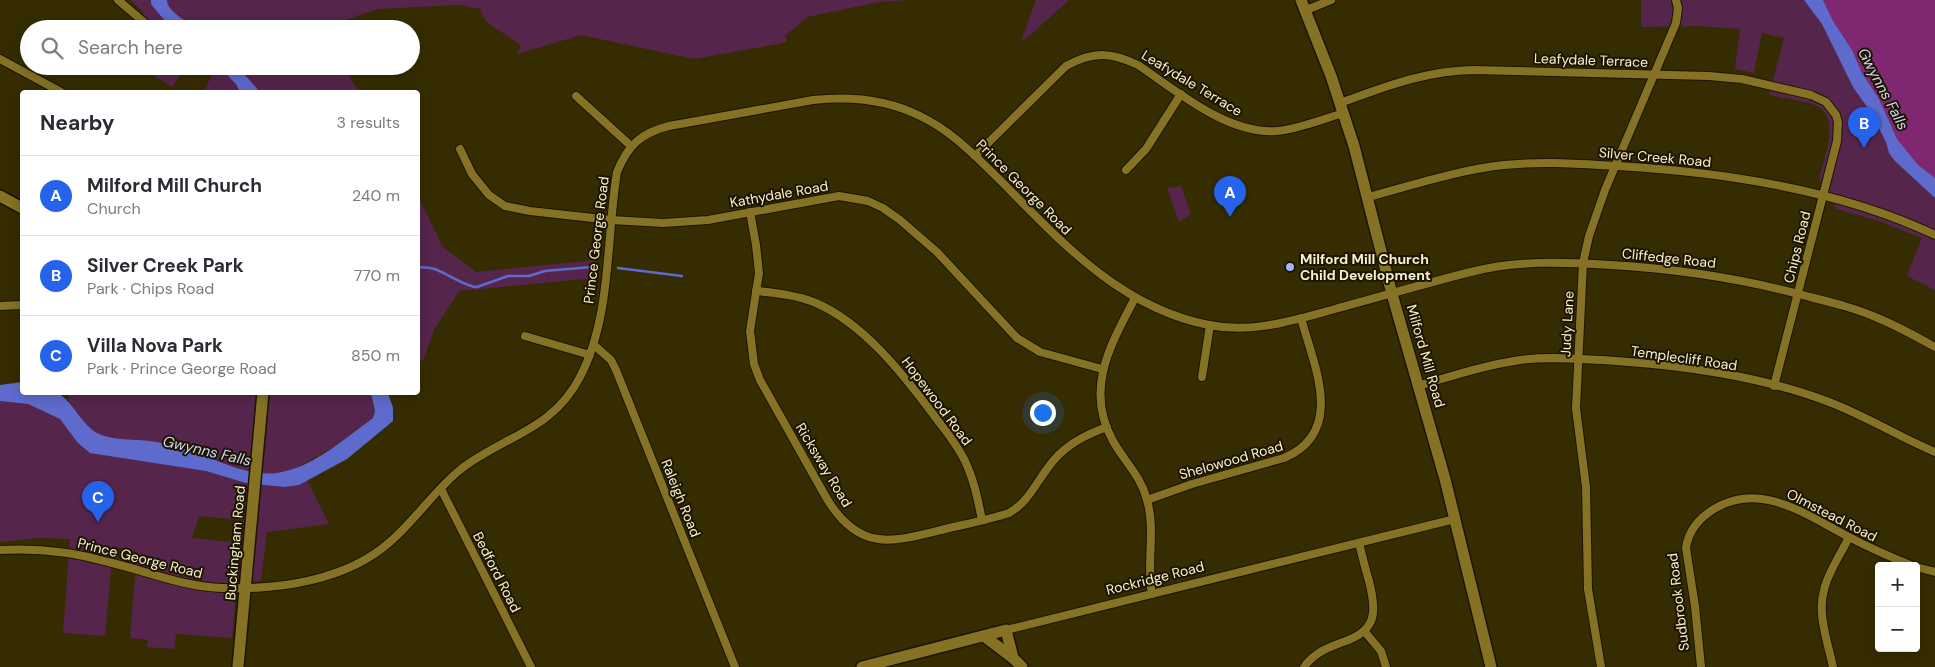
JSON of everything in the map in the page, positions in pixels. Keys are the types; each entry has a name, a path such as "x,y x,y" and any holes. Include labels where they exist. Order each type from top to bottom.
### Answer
{"main road":[{"name":"Milford Mill Road","path":"1303,6 1342,108 1368,197 1392,294 1455,519 1491,667"},
{"path":"0,196 20,207"},
{"name":"Buckingham Road","path":"238,667 263,395"},
{"path":"1006,630 1013,658"},
{"name":"Rockridge Road","path":"869,666 1006,630"},
{"path":"984,636 1022,667"}],"street":[{"path":"118,0 141,20"},
{"path":"1303,6 1331,0"},
{"name":"Judy Lane","path":"1601,667 1588,589 1586,487 1576,408 1583,263 1597,209 1676,23 1678,8 1676,0"},
{"name":"Leafydale Terrace","path":"975,156 1057,74 1072,63 1087,56 1105,54 1123,57 1138,65 1225,121 1238,126 1264,131 1294,128 1413,77 1444,71 1474,70 1728,77 1819,98 1826,102 1836,115"},
{"path":"0,59 20,70"},
{"path":"30,75 57,90"},
{"path":"1126,170 1146,149 1181,94"},
{"path":"576,96 631,146"},
{"name":"Prince George Road","path":"0,550 49,550 108,562 202,587 246,587 310,580 334,574 356,565 391,542 460,470 479,457 547,419 562,405 571,393 581,376 594,345 604,291 617,172 623,157 642,136 656,129 669,126 813,100 850,98 877,101 900,107 922,116 955,137 1069,250 1095,271 1135,298 1177,316 1210,326 1252,327 1301,318 1392,294"},
{"name":"Chips Road","path":"1774,386 1838,136 1836,115"},
{"name":"Kathydale Road","path":"460,148 472,174 481,187 497,202 505,206 530,211 611,220 663,223 687,222 839,196 868,201 883,208 900,220 937,252 1017,338 1040,352 1102,369"},
{"name":"Silver Creek Road","path":"1368,197 1450,175 1503,165 1554,163 1615,166 1727,177 1822,197 1877,212 1935,235"},
{"name":"Ricksway Road","path":"750,212 759,272 750,331 754,364 760,380 831,505 847,525 854,530 872,539 896,540 1000,516 1017,508 1023,502 1048,467 1066,447 1078,439 1107,427"},
{"name":"Cliffedge Road","path":"1392,294 1492,267 1533,263 1644,266 1700,273 1798,293 1881,319 1935,347"},
{"name":"Hopewood Road","path":"756,291 802,298 829,309 845,320 901,371 958,447 972,477 982,520"},
{"path":"1135,298 1115,336 1102,369 1100,398 1107,427 1115,444 1138,476 1148,500 1152,530 1149,564 1152,594"},
{"path":"0,306 20,304"},
{"name":"Shelowood Road","path":"1148,500 1199,482 1284,458 1294,454 1309,442 1320,417 1322,400 1301,318"},
{"path":"1202,377 1210,326"},
{"path":"525,336 590,355"},
{"name":"Raleigh Road","path":"594,345 611,360 616,370 735,667"},
{"name":"Templecliff Road","path":"1418,386 1483,368 1522,360 1578,359 1666,365 1774,386 1820,399 1851,411 1935,452"},
{"name":"Bedford Road","path":"441,488 531,667"},
{"name":"Olmstead Road","path":"1689,534 1702,518 1720,506 1739,500 1755,498 1777,501 1788,505 1877,552 1904,562"},
{"name":"Rockridge Road","path":"1006,630 1455,519"},
{"name":"Sudbrook Road","path":"1689,534 1686,548 1696,606 1701,667"},
{"path":"1833,667 1822,612 1822,601 1828,578 1849,537"},
{"path":"1304,667 1312,657 1321,651 1365,632 1373,617 1374,601 1359,543"},
{"name":"Olmstead Road","path":"1920,568 1935,572"},
{"path":"1365,632 1381,651 1386,667"}],"shaded area":[{"path":"130,0 910,0 879,2 807,17 785,36 787,41 783,43 694,59 581,35 517,54 521,45 486,22 480,9 459,5 378,9 346,20 144,20 142,11"},
{"path":"1036,0 1069,0 1028,37 1021,41"},
{"path":"1641,0 1935,0 1935,290 1907,276 1922,238 1876,220 1836,209 1819,179 1829,139 1828,119 1823,111 1815,105 1769,95 1784,38 1762,33 1754,73 1735,69 1740,29 1698,26 1641,27"},
{"path":"1823,0 1935,0 1935,178 1918,165 1897,139 1879,99 1862,73 1852,50 1833,21"},
{"path":"152,75 179,75 173,87"},
{"path":"212,75 349,75 358,90 204,90"},
{"path":"1181,186 1191,214 1179,222 1167,188"},
{"path":"420,200 443,247 476,272 596,260 595,278 459,291 434,330 423,360 420,361"},
{"path":"68,395 372,395 375,411 373,418 337,445 300,466 329,524 267,532 261,581 237,581 232,638 176,634 174,649 147,647 148,640 130,638 137,552 113,546 105,636 63,633 70,539 37,538 0,542 0,401 28,404 60,419 69,404","holes":["199,516 243,520 240,543 192,538"]}],"water":[{"path":"151,0 167,0 170,8 184,20 164,20 151,4"},
{"name":"Gwynns Falls","path":"1804,0 1823,0 1833,21 1852,50 1862,73 1879,99 1897,139 1918,165 1935,178 1935,198 1895,161 1889,153 1886,142 1870,111 1853,87 1822,24"},
{"path":"227,75 245,75 258,90 239,90"},
{"name":"Gwynns Falls","path":"20,382 20,395 60,395 91,429 104,436 161,443 246,471 258,473 282,472 294,469 306,464 341,442 373,418 375,411 371,395 389,395 393,408 393,421 347,459 299,485 284,487 246,483 206,471 90,453 78,443 60,419 28,404 0,401 0,385"}],"waterway":[{"path":"420,267 435,269 468,285 477,287 508,276 529,276 545,271 592,267"},
{"path":"618,268 682,276"}],"place":[{"name":"Silver Creek Park","path":"1864,148"},
{"name":"Milford Mill Church","path":"1230,217"},
{"name":"Milford Mill Church Child Development","path":"1290,267"},
{"name":"Villa Nova Park","path":"98,522"}]}
